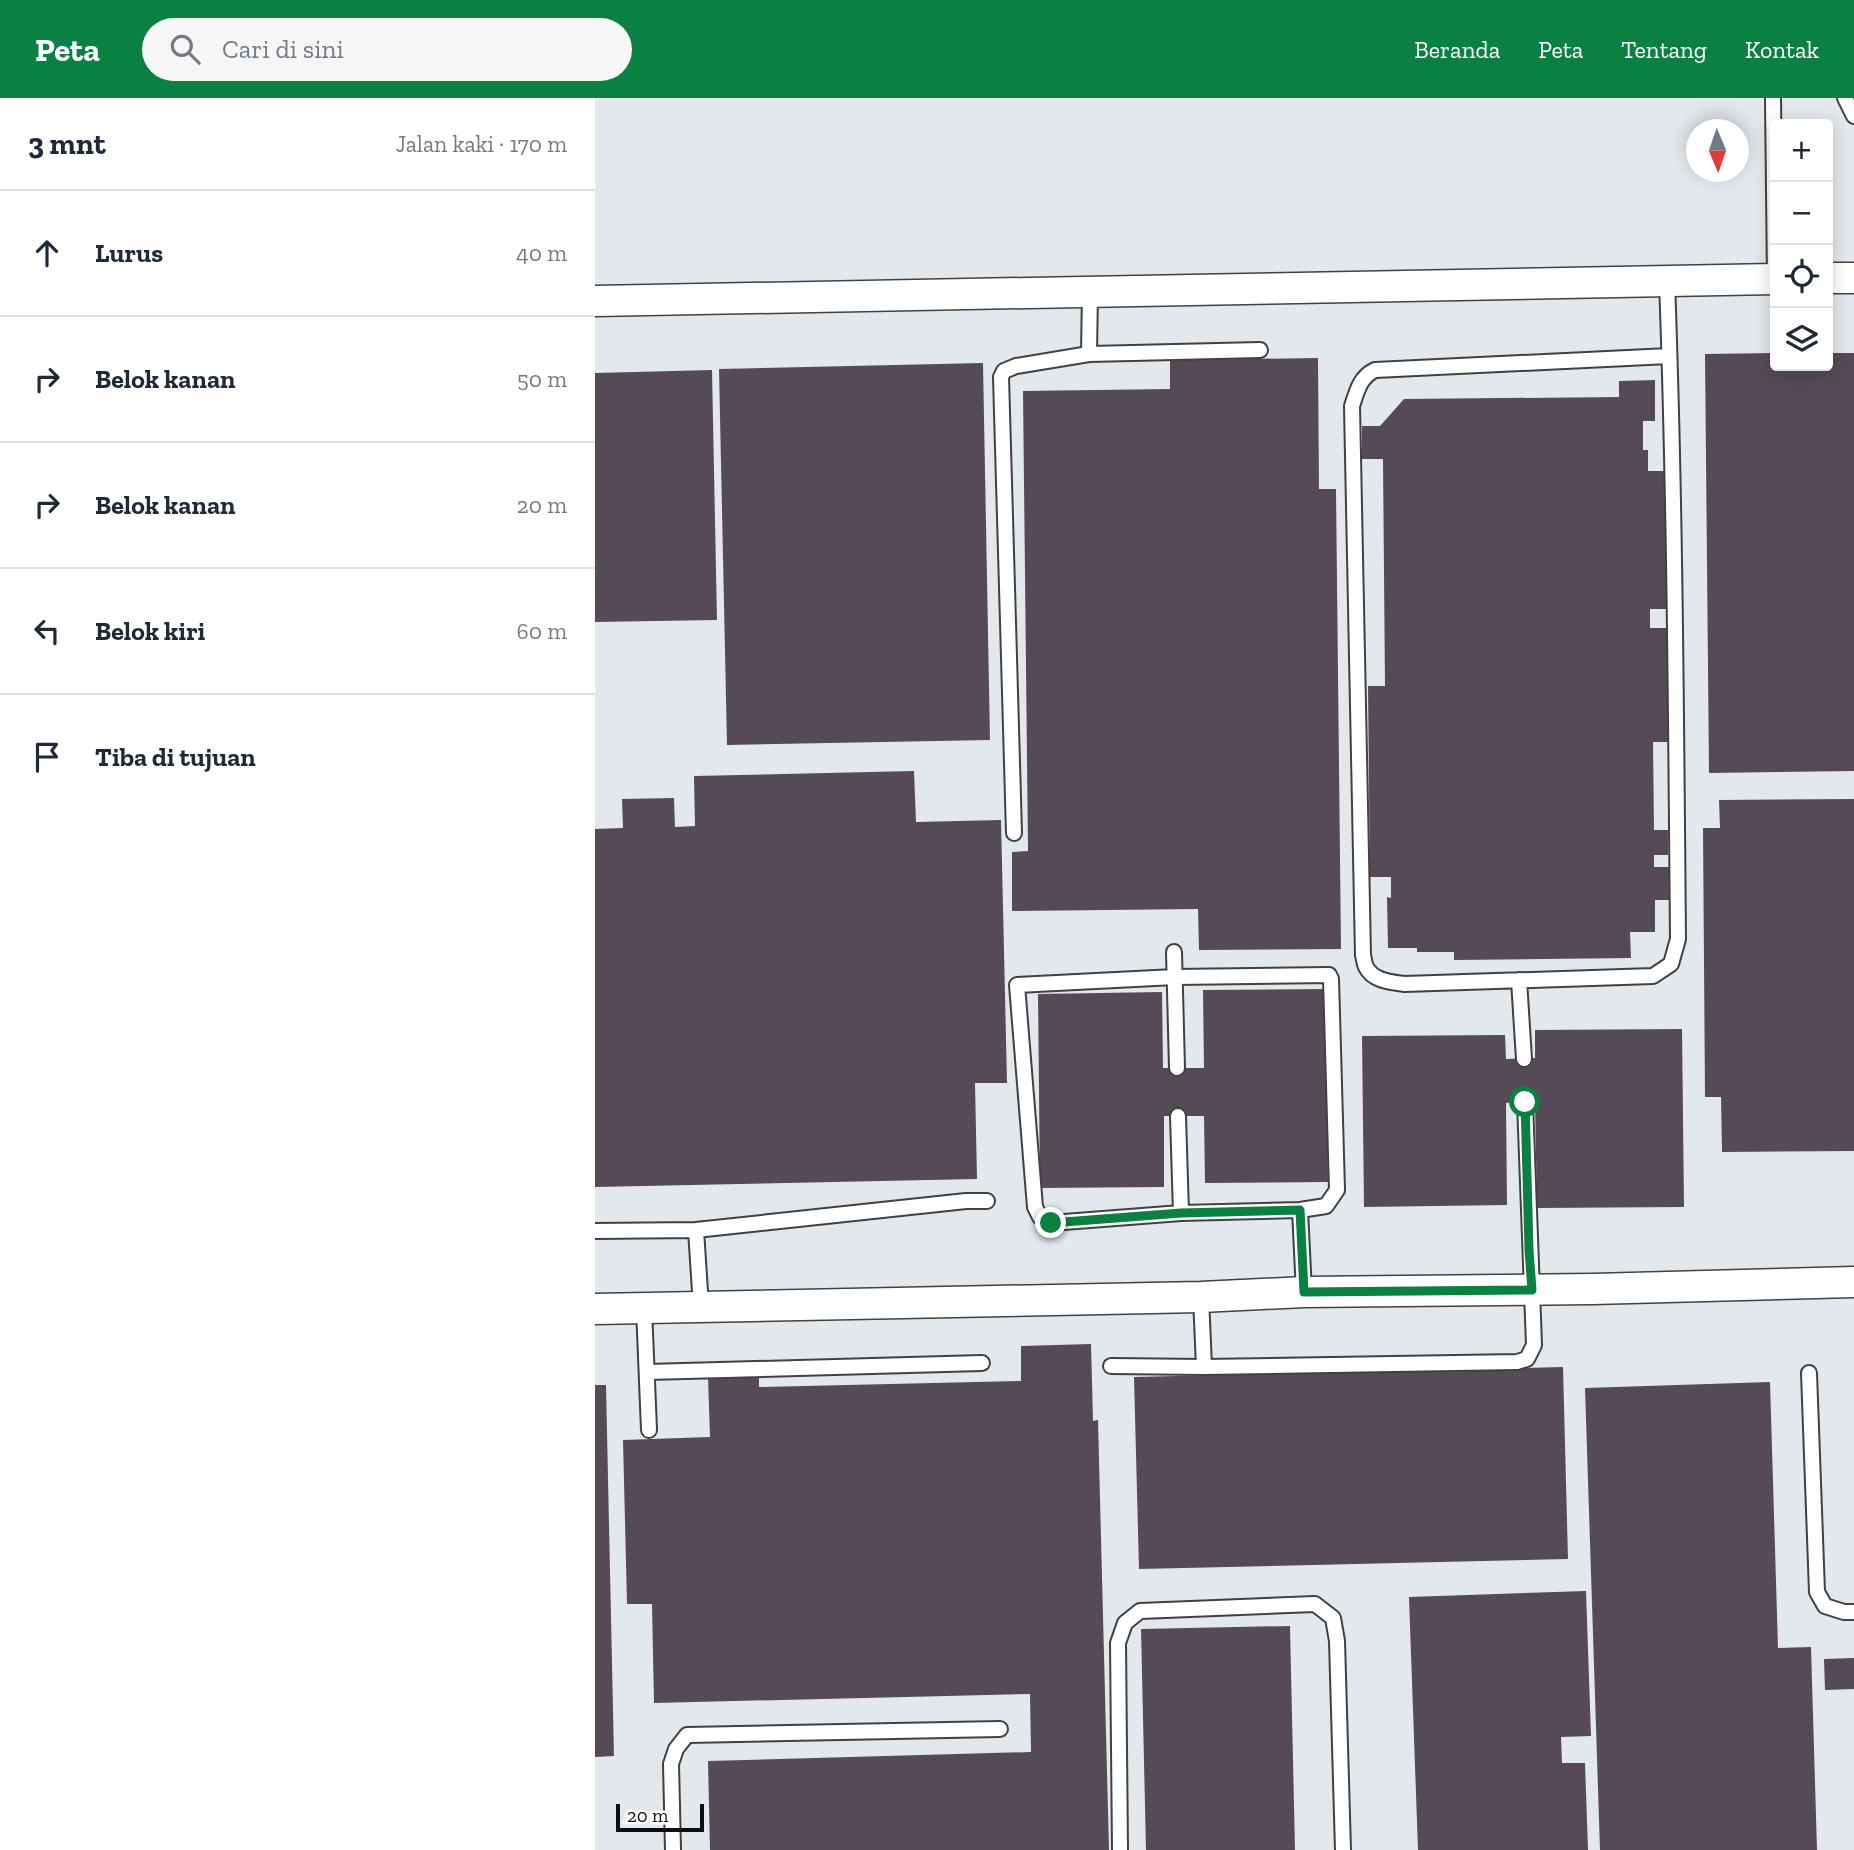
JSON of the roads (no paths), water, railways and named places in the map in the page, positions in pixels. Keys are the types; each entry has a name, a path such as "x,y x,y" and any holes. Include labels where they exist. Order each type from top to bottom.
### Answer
{"street":[{"path":"1833,278 1854,278"},
{"path":"595,301 1770,279"},
{"path":"595,1309 1854,1282"}],"lane":[{"path":"1773,98 1775,245"},
{"path":"1845,98 1854,116"},
{"path":"1667,282 1669,356 1678,939 1671,964 1653,976 1404,984 1382,980 1365,967 1363,955 1352,405 1359,387 1366,374 1375,370 1669,356"},
{"path":"1090,292 1090,354"},
{"path":"1014,833 1001,377 1004,371 1016,366 1090,354 1261,350"},
{"path":"1174,952 1177,1068"},
{"path":"1329,975 1337,1191 1326,1206 1300,1210 1181,1213 1051,1223 1040,1217 1035,1207 1017,985 1175,977 1329,975"},
{"path":"1519,980 1524,1059"},
{"path":"1111,1366 1517,1362 1527,1359 1534,1345 1525,1102"},
{"path":"1178,1116 1181,1213"},
{"path":"595,1231 696,1230 987,1201"},
{"path":"1300,1210 1304,1292"},
{"path":"696,1230 701,1307"},
{"path":"1201,1297 1204,1367"},
{"path":"643,1308 649,1430"},
{"path":"648,1372 982,1363"},
{"path":"1809,1373 1817,1592 1825,1606 1854,1612"},
{"path":"1120,1850 1118,1643 1125,1623 1140,1611 1315,1604 1333,1618 1337,1641 1343,1850"},
{"path":"673,1850 671,1764 675,1748 687,1735 1000,1729"}]}
